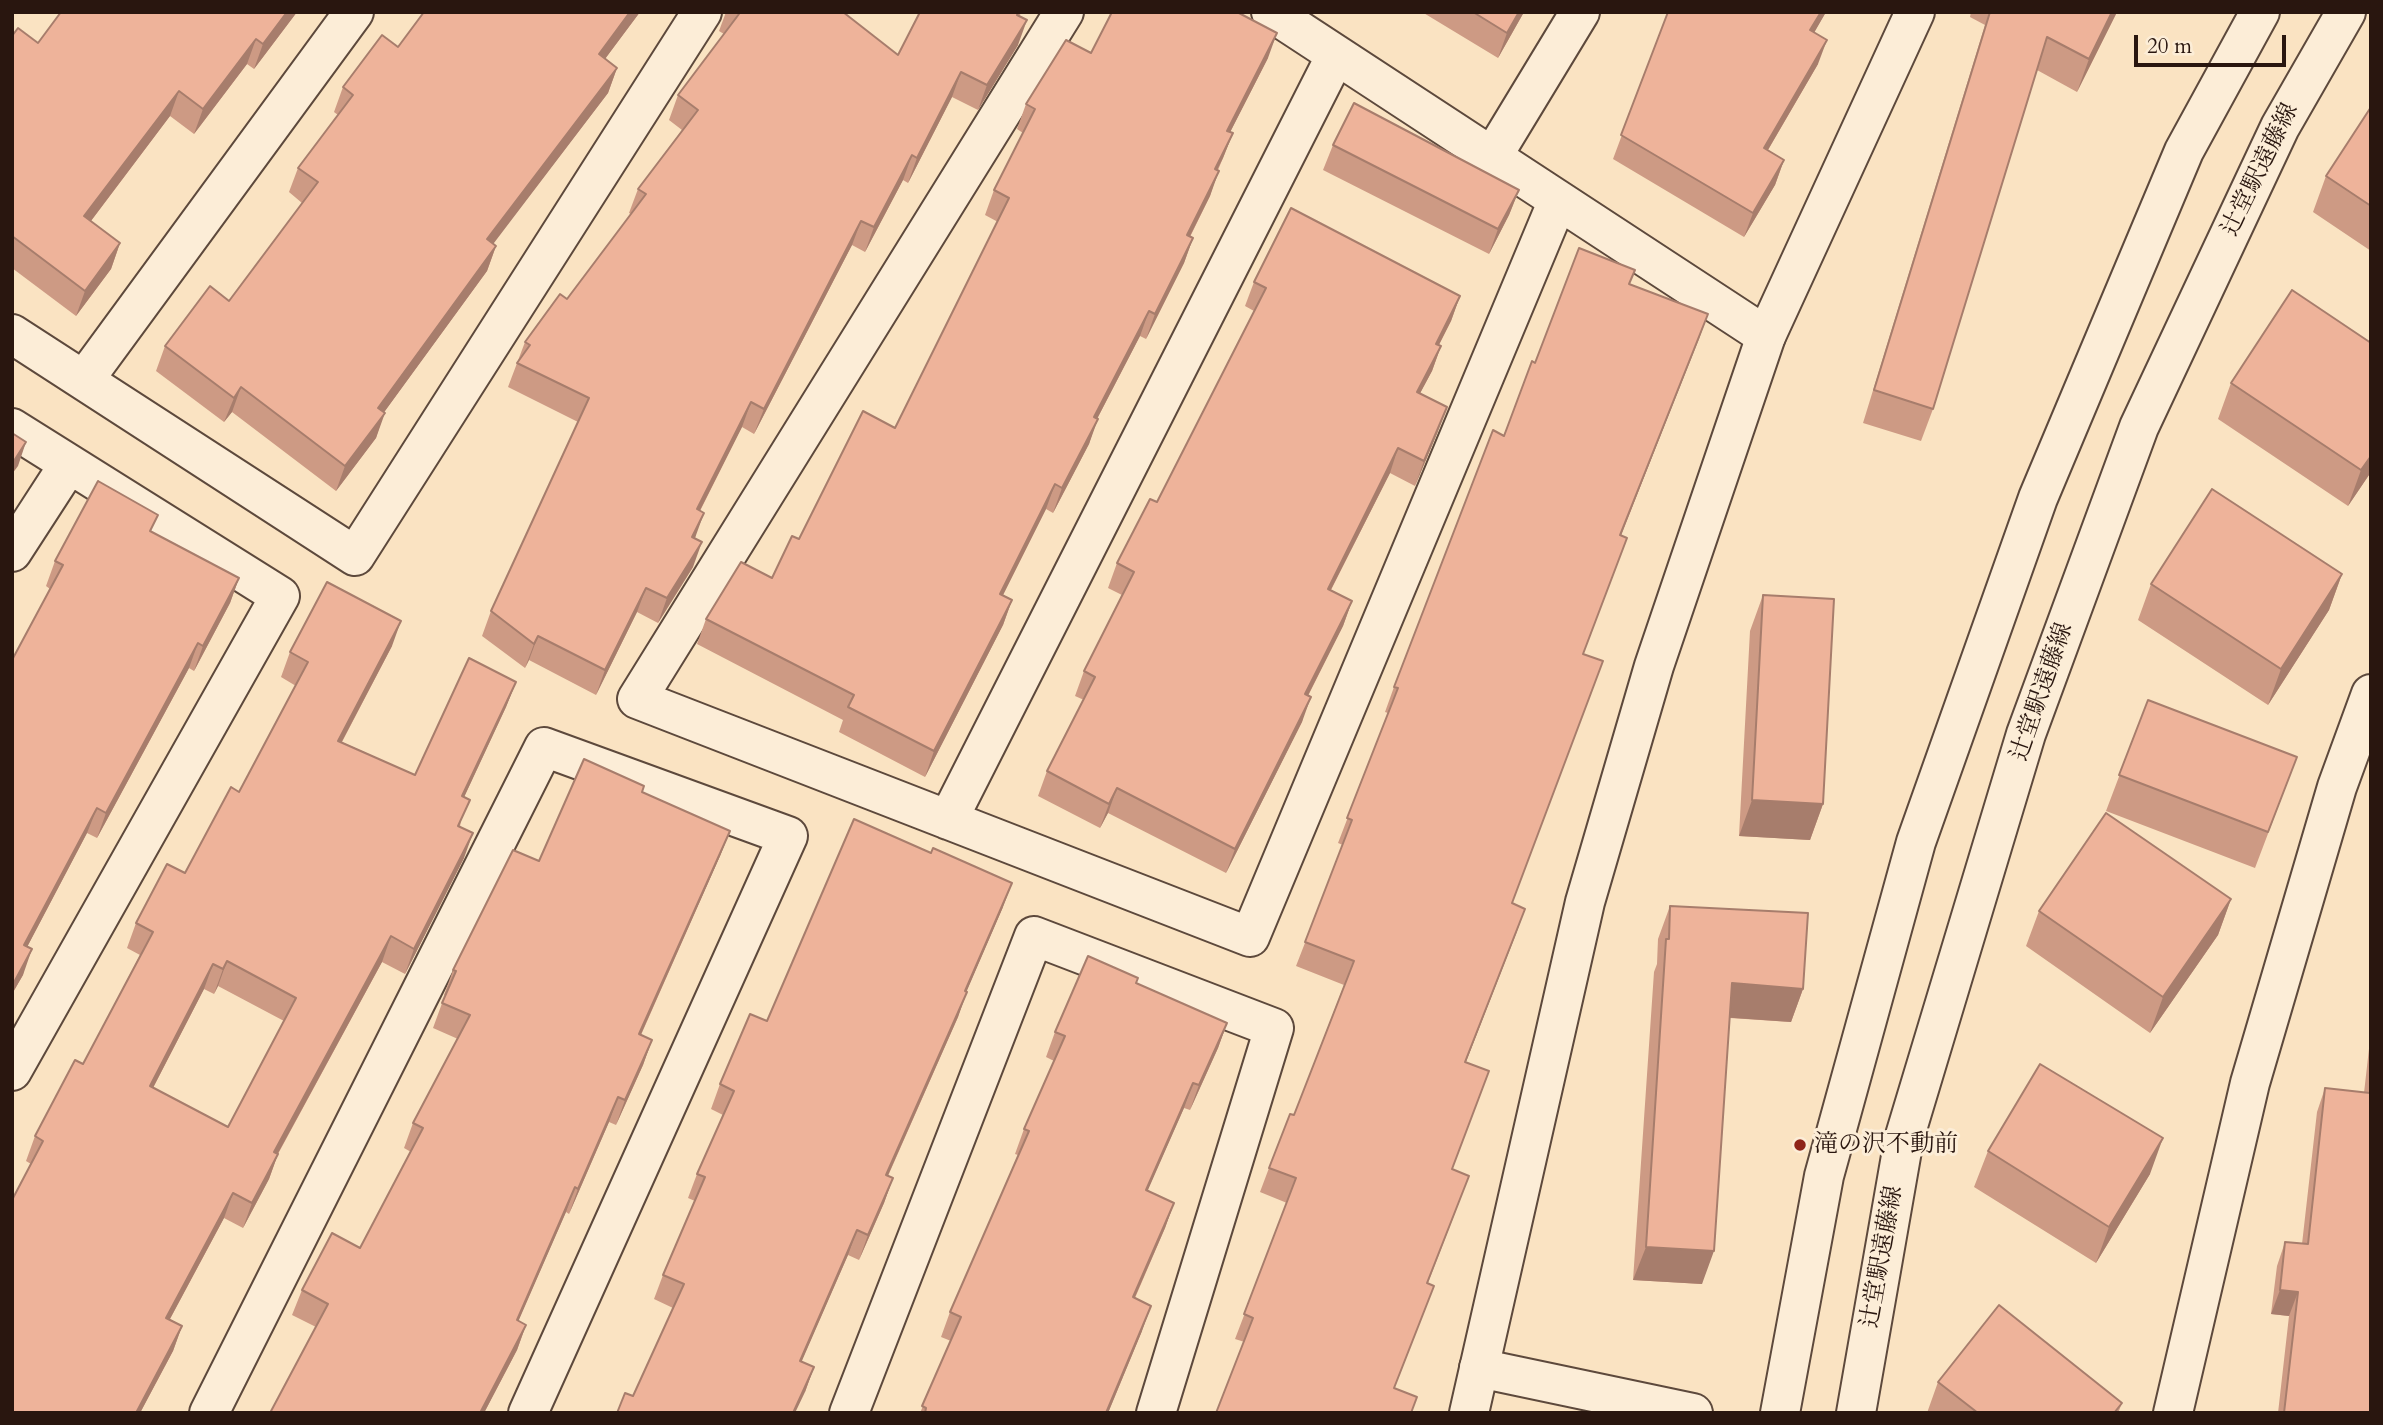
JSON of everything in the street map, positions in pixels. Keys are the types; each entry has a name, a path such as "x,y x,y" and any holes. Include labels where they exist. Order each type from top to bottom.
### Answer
{"street":[{"path":"84,380 354,12"},
{"path":"12,334 355,556 702,12"},
{"path":"1064,12 637,699 1250,937 1558,200"},
{"path":"1271,12 1766,336"},
{"path":"1492,157 1580,12"},
{"path":"1468,1413 1586,902 1654,666 1766,336 1915,12"},
{"path":"1780,1413 1824,1176 1916,842 2043,485 2183,150 2260,12"},
{"name":"辻堂駅遠藤線","path":"1856,1413 1904,1139 2026,734 2139,427 2280,127 2346,12"},
{"path":"948,820 1336,55"},
{"path":"12,428 280,596 12,1071"},
{"path":"12,552 69,464"},
{"path":"2174,1413 2250,1083 2337,787 2371,694"},
{"path":"209,1413 544,747 788,836 528,1413"},
{"path":"849,1413 1034,936 1274,1028 1156,1413"},
{"path":"1479,1368 1693,1413"}],"building":[{"path":"61,12 287,12 263,44 256,39 203,109 179,91 84,216 120,243 85,291 12,236 12,36 18,28 38,43"},
{"path":"424,12 630,12 599,54 617,68 487,239 496,246 378,408 385,413 345,466 241,387 234,398 165,346 210,286 229,301 318,182 298,168 353,95 343,87 382,35 398,47"},
{"path":"737,12 843,12 898,55 920,12 1018,12 1017,15 1027,20 987,85 961,72 917,158 912,155 874,227 861,221 764,409 751,402 697,509 704,513 692,537 702,542 667,598 646,588 605,670 538,636 534,644 491,611 589,398 517,363 530,345 525,342 560,294 567,299 646,194 638,189 698,110 678,95 739,14"},
{"path":"1112,12 1237,12 1277,33 1227,131 1233,133 1215,169 1219,171 1187,235 1193,238 1155,314 1149,311 1094,417 1098,419 1062,488 1055,484 1000,594 1012,600 934,751 848,707 854,695 706,619 741,562 772,578 792,536 799,539 863,411 895,428 1009,198 994,190 1035,109 1026,104 1066,40 1091,53"},
{"path":"1473,12 1519,12 1507,33"},
{"path":"1668,12 1821,12 1810,30 1827,40 1764,148 1784,160 1753,213 1621,135"},
{"path":"1990,12 2112,12 2089,59 2047,37 1933,409 1874,390"},
{"path":"1354,103 1519,190 1498,229 1333,145"},
{"path":"2371,107 2371,206 2326,176"},
{"path":"1291,208 1460,296 1436,344 1441,346 1417,392 1447,407 1424,461 1398,448 1328,589 1352,601 1305,694 1311,697 1235,849 1117,788 1109,804 1047,771 1095,677 1084,671 1134,572 1117,563 1150,499 1157,502 1266,288 1254,282"},
{"path":"1579,248 1635,270 1629,284 1708,314 1620,535 1627,538 1583,654 1603,661 1512,903 1525,909 1465,1062 1489,1071 1452,1169 1469,1176 1427,1283 1434,1286 1394,1388 1417,1397 1411,1413 1216,1413 1253,1318 1244,1314 1296,1178 1269,1168 1290,1114 1294,1115 1354,961 1305,942 1352,820 1347,818 1398,688 1394,687 1493,430 1504,436"},
{"path":"2292,290 2371,343 2371,456 2361,470 2231,383"},
{"path":"12,433 26,442 12,464"},
{"path":"98,481 158,515 150,531 239,578 203,646 198,643 106,813 97,808 24,945 32,949 12,986 12,660 63,565 55,561"},
{"path":"2212,489 2342,574 2281,669 2151,584"},
{"path":"327,582 401,621 338,741 415,775 469,658 516,682 462,796 470,800 458,826 473,833 414,949 391,936 274,1152 278,1154 252,1203 233,1193 166,1318 182,1326 136,1413 12,1413 12,1200 43,1141 35,1136 75,1060 83,1064 153,932 136,923 167,864 185,873 231,787 239,792 308,662 290,652","holes":["227,961 296,998 228,1127 150,1086 213,964 223,969"]},
{"path":"1763,595 1834,599 1823,804 1752,800"},
{"path":"2148,700 2297,757 2268,832 2119,775"},
{"path":"584,759 644,786 642,792 730,831 639,1034 652,1040 625,1100 618,1097 517,1320 526,1325 480,1413 270,1413 328,1304 302,1290 332,1233 360,1248 423,1128 413,1123 470,1015 442,1003 456,971 453,970 513,850 539,861"},
{"path":"2106,813 2231,899 2163,997 2039,911"},
{"path":"854,819 931,853 933,848 1012,883 886,1175 893,1178 868,1235 857,1230 800,1361 814,1367 793,1413 617,1413 625,1393 633,1396 684,1284 663,1275 705,1177 697,1174 734,1091 720,1084 750,1014 767,1021"},
{"path":"1670,906 1808,913 1803,989 1732,983 1714,1251 1646,1247"},
{"path":"1088,956 1138,978 1136,983 1227,1023 1199,1085 1193,1083 1146,1190 1174,1203 1133,1297 1151,1306 1106,1413 925,1413 926,1408 922,1406 961,1317 950,1312 1029,1131 1024,1129 1065,1036 1055,1032"},
{"path":"2040,1064 2163,1138 2109,1227 1988,1151"},
{"path":"2325,1088 2370,1093 2371,1090 2371,1413 2284,1413 2298,1292 2280,1290 2285,1242 2308,1244"},
{"path":"1999,1305 2122,1403 2114,1413 1978,1413 1938,1382"}],"place":[{"name":"滝の沢不動前","path":"1800,1145"}]}
